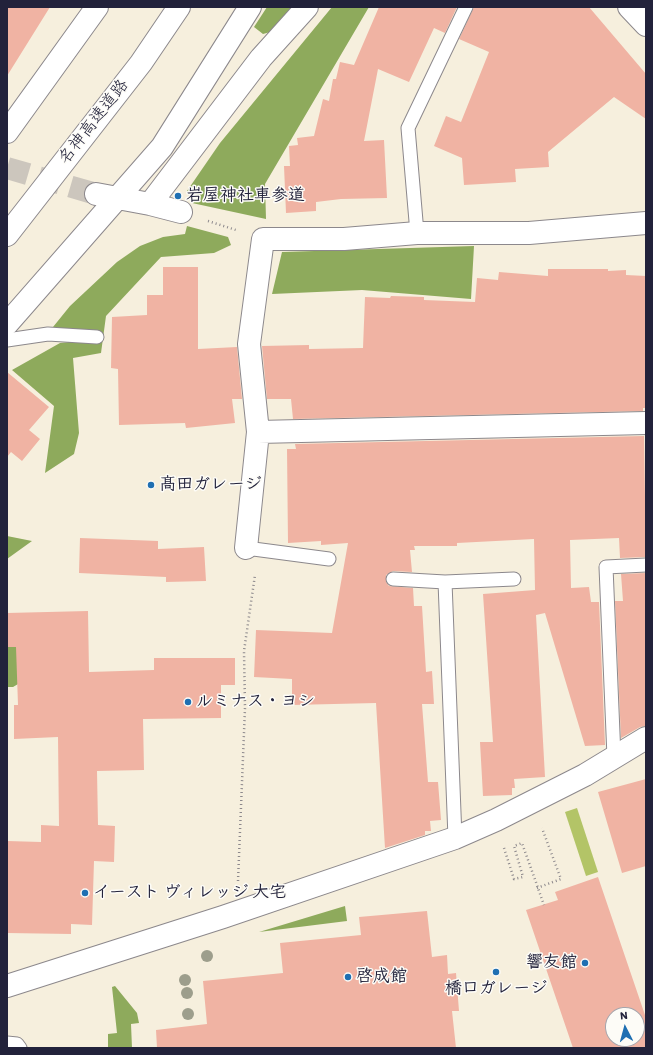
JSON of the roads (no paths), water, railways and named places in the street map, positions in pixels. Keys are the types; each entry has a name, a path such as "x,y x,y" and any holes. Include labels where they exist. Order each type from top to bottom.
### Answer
{"main road":[{"path":"7,132 97,7"},
{"name":"名神高速道路","path":"7,235 141,63 179,7"},
{"path":"7,324 162,147 250,7"},
{"path":"150,204 261,58 307,7"},
{"path":"630,7 646,25"},
{"path":"96,194 150,204 181,212"},
{"path":"252,549 258,432 249,344 263,239 344,239 417,233 530,233 646,223"},
{"path":"258,432 646,424"},
{"path":"7,986 237,912 455,838 585,775 646,738"}],"lane":[{"path":"417,233 408,128 466,7"},
{"path":"7,340 48,334 96,337"},
{"path":"252,549 329,559"},
{"path":"614,757 606,567 646,565"},
{"path":"393,579 445,582 514,579"},
{"path":"445,582 455,838"},
{"path":"7,1043 18,1044 20,1048"}],"tunnel":[{"path":"7,168 96,194"}],"place":[{"name":"岩屋神社車参道","path":"178,196"},
{"name":"髙田ガレージ","path":"151,485"},
{"name":"ルミナス・ヨシ","path":"188,702"},
{"name":"イースト ヴィレッジ 大宅","path":"85,893"},
{"name":"響友館","path":"585,963"},
{"name":"橋口ガレージ","path":"496,972"},
{"name":"啓成館","path":"348,977"}]}
